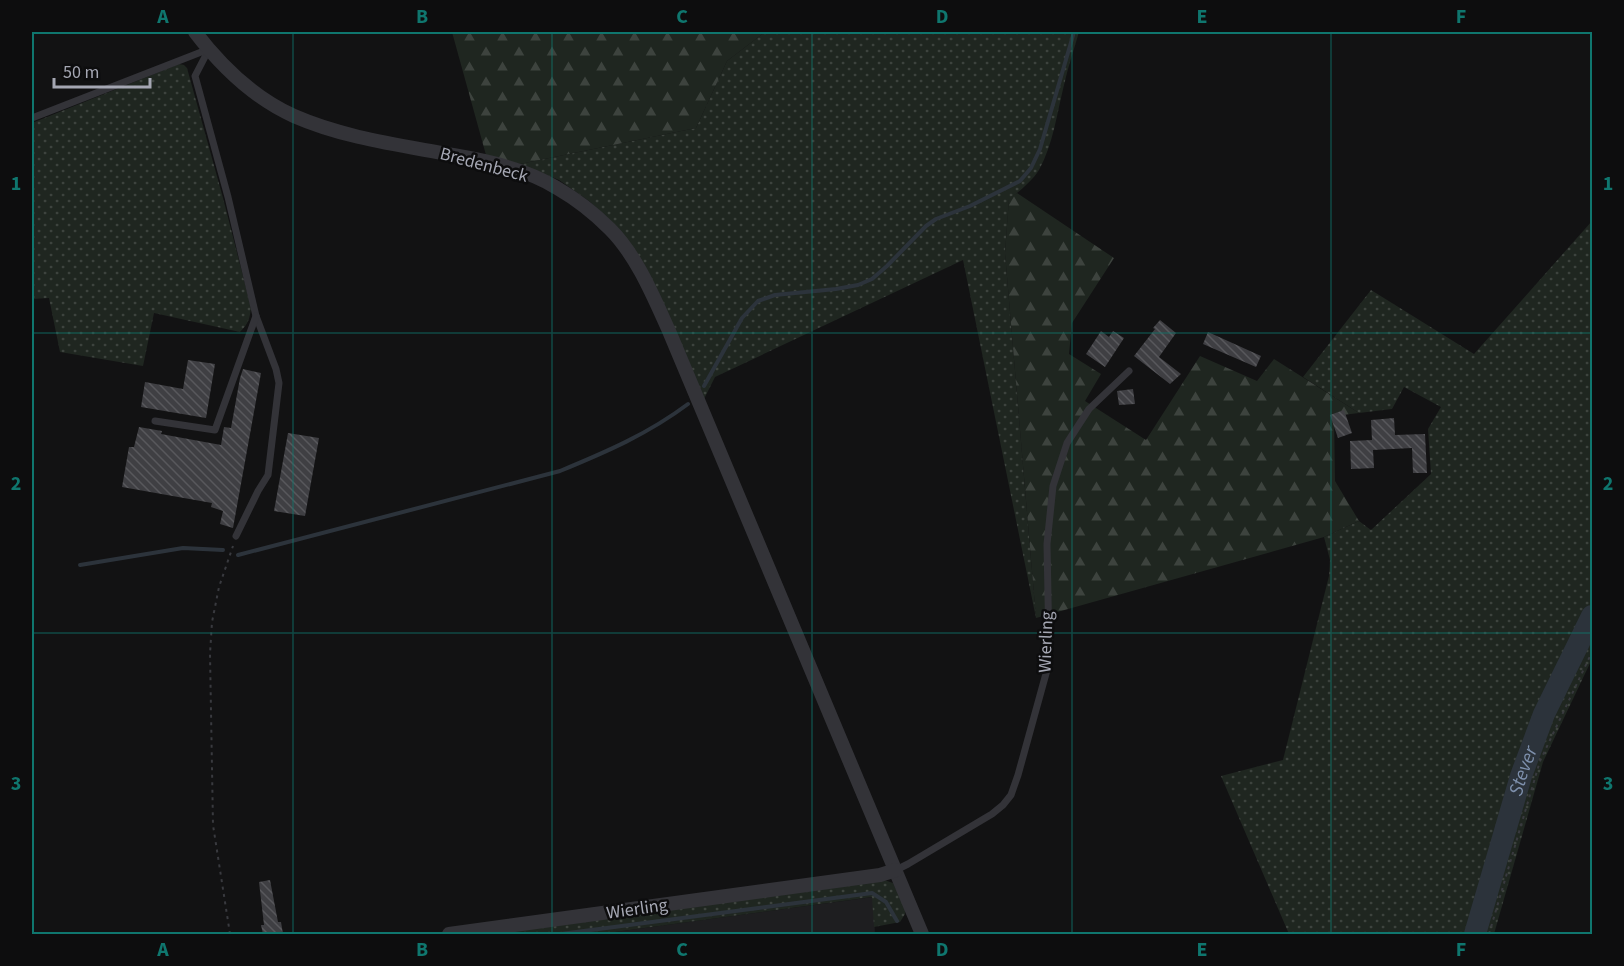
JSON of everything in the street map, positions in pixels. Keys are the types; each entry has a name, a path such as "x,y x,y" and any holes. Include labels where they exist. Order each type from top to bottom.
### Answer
{"street":[{"name":"Bredenbeck","path":"195,32 236,77 263,99 293,116 362,138 480,160 517,171 555,186 584,206 612,231 636,264 653,296 896,870"},
{"name":"Wierling","path":"449,934 880,875 896,870"},
{"path":"896,870 922,934"}],"lane":[{"path":"32,118 209,49"},
{"path":"209,49 195,76 228,197 256,316 272,357 279,384 268,475 236,536"},
{"path":"155,421 215,430 256,316"},
{"name":"Wierling","path":"896,870 992,814 1011,795 1047,670 1049,648 1047,544 1053,486 1067,443 1089,409 1129,371"}],"path":[{"path":"230,934 213,825 210,654 212,622 219,587 236,536"},
{"path":"1489,934 1540,761 1593,652"}],"shaded area":[{"path":"873,897 875,934 600,934"}],"green space":[{"path":"452,32 765,32 727,61 696,128 520,164 486,155"},
{"path":"765,32 1079,32 1044,160 1033,178 1009,199 1005,253 1036,618 963,260 715,377 704,399 617,228 589,201 559,180 520,164 696,128 727,61"},
{"path":"179,64 187,68 223,198 251,307 248,321 240,332 154,313 143,366 60,352 49,298 32,299 32,123"},
{"path":"1017,193 1114,258 1072,323 1069,354 1101,374 1085,401 1146,440 1200,356 1257,381 1274,359 1359,413 1334,416 1335,481 1359,521 1324,537 1036,618 1005,253 1009,198"},
{"path":"1592,221 1592,659 1543,762 1494,934 1289,934 1221,776 1283,760 1329,576 1330,560 1324,537 1359,521 1371,530 1431,474 1428,429 1441,407 1404,387 1392,409 1359,413 1303,377 1371,290 1474,354"},
{"path":"881,879 893,883 905,908 905,914 900,922 874,927 872,897 600,934 460,934"}],"building":[{"path":"1160,320 1176,333 1159,357 1181,374 1170,384 1134,356"},
{"path":"1101,331 1109,337 1113,331 1124,338 1105,367 1086,354"},
{"path":"1208,332 1261,356 1256,367 1203,344"},
{"path":"188,360 215,364 206,418 141,407 145,382 183,389"},
{"path":"243,369 261,373 233,528 220,524 223,511 211,507 212,503 122,487 129,447 134,447 139,427 162,431 161,434 221,445 224,427 231,428"},
{"path":"1133,389 1135,404 1119,405 1117,391"},
{"path":"1344,410 1352,433 1338,438 1330,415"},
{"path":"1394,418 1395,435 1425,434 1427,473 1413,473 1412,448 1373,450 1374,468 1351,469 1350,441 1372,440 1371,420"},
{"path":"288,433 319,438 305,516 274,511"},
{"path":"270,880 278,922 281,922 283,934 263,934 259,882"}],"waterway":[{"path":"704,386 742,318 758,301 775,295 858,285 872,279 936,219 970,206 1020,181 1031,168 1040,149 1074,32"},
{"path":"238,555 560,471 642,433 688,404"},
{"path":"80,565 183,548 223,550"},
{"name":"Stever","path":"1475,934 1521,776 1544,714 1592,616"},
{"path":"561,934 872,893 886,902 897,921"}]}
